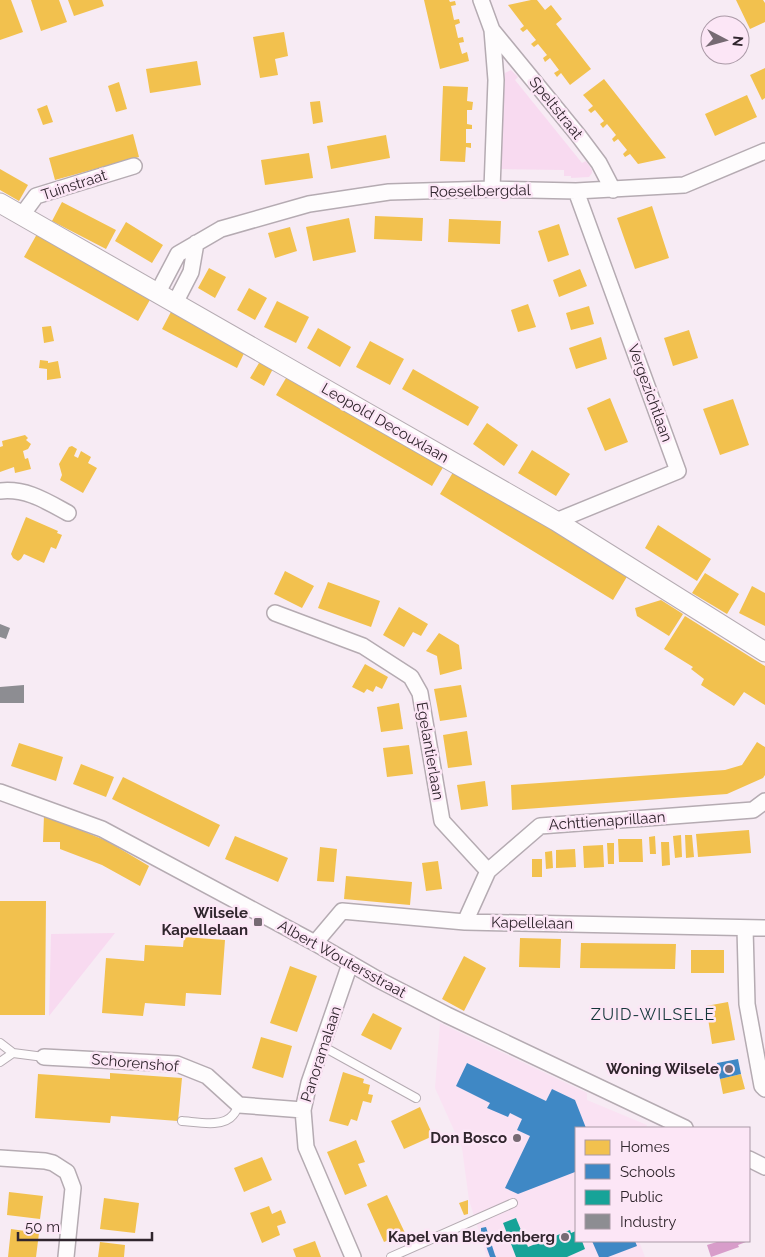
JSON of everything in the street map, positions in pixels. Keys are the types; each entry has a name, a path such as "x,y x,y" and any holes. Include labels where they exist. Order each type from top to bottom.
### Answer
{"street":[{"name":"Speltstraat","path":"481,0 492,30 496,80 492,190"},
{"name":"Speltstraat","path":"492,30 578,135 599,163 613,190"},
{"name":"Roeselbergdal","path":"157,294 178,254 196,243 221,229 309,204 388,192 576,191 684,185 765,151"},
{"name":"Tuinstraat","path":"22,216 36,196 134,166"},
{"name":"Vergezichtlaan","path":"556,521 678,471 576,191"},
{"name":"Leopold Decouxlaan","path":"0,203 556,521 765,652"},
{"path":"175,304 191,272 196,243"},
{"path":"0,491 28,493 68,513"},
{"name":"Egelantierlaan","path":"275,613 363,646 412,677 420,693 442,821 488,871"},
{"name":"Albert Woutersstraat","path":"0,792 102,829 447,1015 683,1127"},
{"name":"Achttienaprillaan","path":"465,922 488,871 540,826 753,810 765,801"},
{"name":"Kapellelaan","path":"315,943 342,911 465,922 765,928"},
{"path":"745,928 747,1004 762,1086 765,1089"},
{"name":"Panoramalaan","path":"350,964 309,1084 303,1110 306,1148 353,1257"},
{"name":"Schorenshof","path":"44,1057 177,1064 207,1076 239,1105"},
{"path":"239,1105 303,1110"},
{"path":"0,1158 53,1163 67,1172 73,1188 73,1198 66,1257"},
{"path":"750,1160 765,1167"}],"lane":[{"path":"0,1043 13,1052 44,1057"},
{"path":"322,1046 416,1098"},
{"path":"0,1062 13,1052"},
{"path":"182,1121 214,1123 225,1121 233,1116 239,1105"},
{"path":"391,1257 513,1202"}],"shaded area":[{"path":"511,70 518,77 515,80 582,163 586,161 592,170 589,177 571,178 571,176 564,176 564,170 500,169 505,73"},
{"path":"115,933 49,1016 51,934"},
{"name":"Don Bosco","path":"440,1023 587,1093 587,1100 647,1125 646,1127 575,1127 575,1242 639,1242 645,1257 487,1257 469,1200 462,1148 435,1088"},
{"path":"717,1242 746,1242 738,1245 739,1247 711,1257 707,1245"}],"building: Homes":[{"path":"0,0 11,0 23,32 0,40"},
{"path":"31,0 59,0 67,22 41,31"},
{"path":"68,0 102,0 104,6 74,16"},
{"path":"424,0 455,1 456,5 451,6 454,20 459,19 460,23 455,25 458,38 463,37 464,42 459,43 462,54 467,52 469,61 440,69"},
{"path":"537,0 545,10 551,5 562,19 556,24 591,69 570,85 561,73 557,77 554,73 559,70 550,58 545,62 543,58 547,55 538,44 534,47 531,44 536,40 527,29 523,32 520,29 524,26 508,5"},
{"path":"736,0 763,0 765,3 765,22 750,29 750,15 743,15"},
{"path":"284,32 288,56 275,59 278,75 260,78 253,37"},
{"path":"197,61 201,85 150,93 146,69"},
{"path":"765,68 765,98 762,100 750,75"},
{"path":"604,79 666,158 638,164 630,154 625,157 623,154 627,150 618,139 614,142 612,139 616,135 607,124 603,128 600,124 604,121 595,110 591,113 588,110 593,106 583,95"},
{"path":"119,82 127,109 116,112 108,86"},
{"path":"443,86 468,87 467,101 473,102 472,110 467,110 467,124 472,125 472,129 466,129 466,143 471,143 471,148 466,147 465,162 440,161"},
{"path":"747,95 757,117 715,136 705,114"},
{"path":"320,101 323,122 313,124 310,102"},
{"path":"47,105 53,122 43,125 37,109"},
{"path":"133,134 139,157 55,180 49,158"},
{"path":"386,135 390,158 331,169 327,146"},
{"path":"309,153 313,178 265,185 261,160"},
{"path":"0,169 28,185 19,201 0,190"},
{"path":"62,202 116,230 106,249 52,221"},
{"path":"652,206 669,258 635,269 617,218"},
{"path":"375,216 423,218 422,241 374,239"},
{"path":"349,218 356,252 313,261 306,227"},
{"path":"449,219 501,221 500,244 448,242"},
{"path":"126,222 163,245 152,263 115,241"},
{"path":"559,224 569,255 548,262 538,231"},
{"path":"290,227 297,251 275,258 268,233"},
{"path":"37,234 151,298 138,321 24,257"},
{"path":"209,268 226,277 215,298 198,288"},
{"path":"580,269 587,286 559,297 553,280"},
{"path":"249,288 267,298 255,320 237,310"},
{"path":"277,301 309,317 296,343 264,327"},
{"path":"528,304 536,327 518,332 511,310"},
{"path":"589,306 594,324 571,330 566,313"},
{"path":"173,308 247,347 237,368 162,329"},
{"path":"51,326 54,341 44,343 42,327"},
{"path":"318,328 351,347 340,367 307,348"},
{"path":"689,330 698,358 673,366 664,338"},
{"path":"601,337 607,359 576,369 569,348"},
{"path":"370,341 404,359 390,385 356,367"},
{"path":"262,358 275,365 264,386 250,378"},
{"path":"40,360 48,361 48,363 58,361 61,378 47,380 47,369 39,368"},
{"path":"413,369 479,407 468,426 402,389"},
{"path":"289,373 445,464 432,486 276,395"},
{"path":"610,398 628,442 605,451 587,408"},
{"path":"733,399 749,445 720,455 703,409"},
{"path":"487,423 518,445 504,466 473,444"},
{"path":"25,435 28,438 26,440 31,444 28,449 23,451 25,459 28,458 31,469 15,473 14,467 0,472 0,447 3,446 2,441"},
{"path":"72,446 77,449 74,456 78,458 81,451 91,457 88,463 97,468 83,493 60,480 62,475 59,464 69,447"},
{"path":"532,450 570,474 556,496 518,473"},
{"path":"455,469 628,575 613,600 440,494"},
{"path":"26,517 58,531 57,533 62,535 56,549 51,547 44,563 24,554 18,561 11,554"},
{"path":"658,525 711,559 697,581 645,548"},
{"path":"285,571 314,586 302,608 274,594"},
{"path":"705,573 739,594 727,614 692,593"},
{"path":"328,582 380,601 371,627 318,608"},
{"path":"752,586 765,593 765,626 739,613"},
{"path":"661,600 683,614 669,636 637,616 635,608"},
{"path":"399,607 428,624 421,636 413,632 404,647 383,635"},
{"path":"685,616 765,666 765,705 744,692 734,706 701,685 704,679 691,669 693,667 664,649"},
{"path":"439,633 459,645 462,669 440,675 437,656 426,651"},
{"path":"365,664 388,677 382,689 376,686 373,692 367,689 364,693 352,687"},
{"path":"461,685 467,717 440,721 434,689"},
{"path":"399,703 403,729 381,732 377,707"},
{"path":"467,731 472,765 448,768 443,735"},
{"path":"757,742 765,747 765,775 763,778 727,794 512,810 511,785 725,770 742,765"},
{"path":"19,743 63,757 56,781 11,766"},
{"path":"409,745 413,774 387,777 383,748"},
{"path":"81,764 114,777 106,797 73,784"},
{"path":"123,777 220,825 209,847 112,799"},
{"path":"485,781 488,806 461,810 457,785"},
{"path":"44,815 107,841 149,866 140,886 102,865 60,849 60,842 43,842"},
{"path":"749,830 751,853 698,857 696,834"},
{"path":"681,835 682,857 675,858 673,836"},
{"path":"685,835 692,835 694,857 686,858"},
{"path":"235,836 288,858 278,882 225,859"},
{"path":"655,836 656,854 650,854 649,837"},
{"path":"618,839 642,839 643,862 619,862"},
{"path":"661,842 669,842 670,865 662,866"},
{"path":"607,843 614,843 614,864 608,864"},
{"path":"603,845 604,867 584,868 583,846"},
{"path":"320,847 337,849 334,882 317,881"},
{"path":"575,849 576,867 556,868 556,850"},
{"path":"552,851 553,868 546,869 545,852"},
{"path":"532,859 542,859 542,877 532,877"},
{"path":"438,861 442,889 426,891 422,863"},
{"path":"346,876 412,882 410,905 344,899"},
{"path":"0,901 46,901 45,1015 0,1015"},
{"path":"184,937 225,940 221,995 186,993 185,1006 145,1003 143,1016 102,1013 106,958 144,961 145,945 183,947"},
{"path":"520,938 561,939 560,968 519,967"},
{"path":"581,943 676,944 675,969 580,968"},
{"path":"691,950 724,950 724,973 691,973"},
{"path":"464,956 486,968 464,1011 442,999"},
{"path":"290,966 317,976 297,1032 270,1023"},
{"path":"728,1002 735,1040 712,1044 706,1006"},
{"path":"373,1013 402,1028 391,1050 361,1035"},
{"path":"261,1037 292,1046 283,1078 252,1068"},
{"path":"343,1072 364,1079 363,1083 370,1085 368,1094 373,1095 371,1103 363,1101 357,1121 351,1119 348,1126 329,1121"},
{"path":"110,1073 182,1078 178,1121 111,1116 110,1123 35,1118 38,1074 110,1079"},
{"path":"741,1074 745,1089 723,1094 720,1079"},
{"path":"420,1107 433,1136 404,1149 391,1121"},
{"path":"356,1140 365,1162 358,1164 367,1186 345,1195 327,1152"},
{"path":"262,1157 272,1180 244,1192 234,1168"},
{"path":"9,1192 43,1196 40,1219 7,1215"},
{"path":"387,1195 405,1233 384,1242 367,1204"},
{"path":"104,1198 139,1203 135,1233 100,1229"},
{"path":"468,1200 468,1214 464,1215 459,1203"},
{"path":"269,1206 272,1214 281,1210 286,1223 277,1226 280,1235 262,1243 250,1213"},
{"path":"11,1229 39,1233 36,1257 8,1257"},
{"path":"315,1241 321,1257 296,1257 293,1249"},
{"path":"100,1242 125,1245 124,1257 98,1257"}],"building: Schools":[{"name":"Woning Wilsele","path":"738,1059 741,1074 720,1079 717,1063"},
{"path":"467,1063 546,1101 552,1089 575,1100 586,1127 575,1127 575,1172 518,1194 505,1188 530,1136 517,1130 522,1119 510,1113 508,1117 487,1108 490,1103 456,1086"},
{"path":"486,1227 496,1257 490,1257 481,1232 481,1228"},
{"path":"592,1242 635,1242 637,1246 608,1257 599,1257"}],"building: Public":[{"name":"Kapel van Bleydenberg","path":"516,1218 528,1247 570,1230 571,1233 575,1231 575,1242 582,1242 585,1249 567,1257 516,1257 503,1223"}],"building: Industry":[{"path":"0,624 10,628 6,639 0,637"},
{"path":"24,685 24,703 0,703 0,687"}],"place":[{"name":"Wilsele Kapellelaan","path":"258,922"},
{"name":"Woning Wilsele","path":"729,1069"},
{"name":"Don Bosco","path":"517,1138"},
{"name":"Kapel van Bleydenberg","path":"565,1237"}],"district":[{"name":"ZUID-WILSELE","path":"653,1014"}]}
